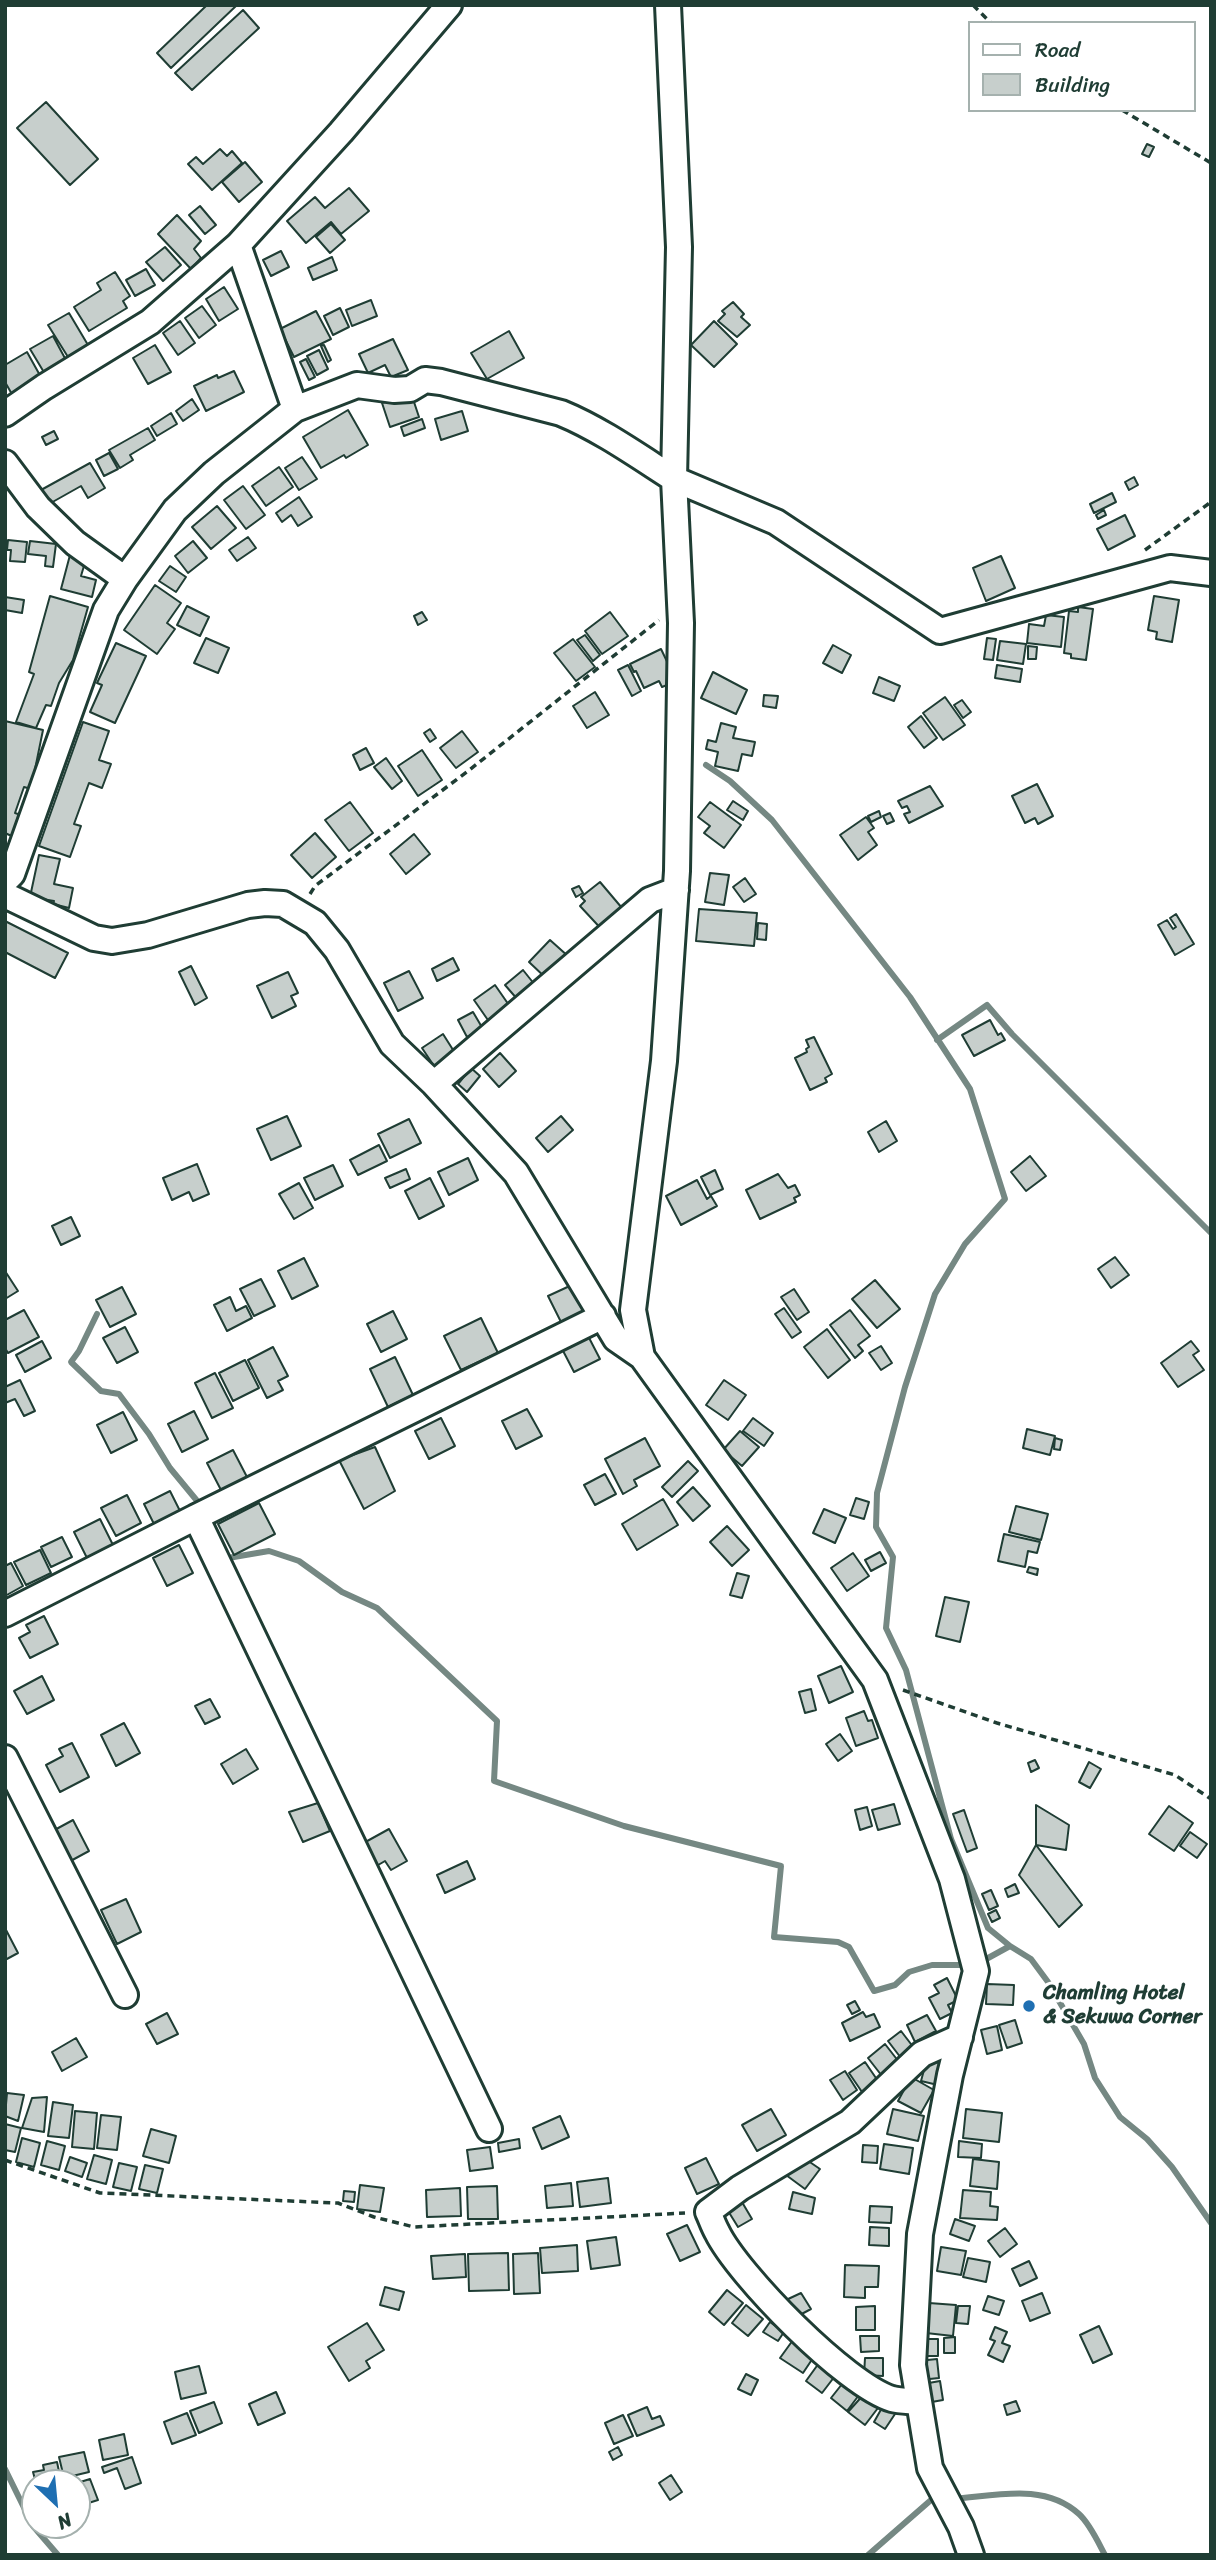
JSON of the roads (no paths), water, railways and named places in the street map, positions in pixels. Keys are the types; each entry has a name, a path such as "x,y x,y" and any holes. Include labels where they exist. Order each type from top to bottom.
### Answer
{"street":[{"path":"5,414 150,322 238,245 341,132 449,5"},
{"path":"642,1357 633,1310 664,1061 676,890 680,603 674,479 679,247 668,5"},
{"path":"238,245 295,409"},
{"path":"5,881 12,874 106,610 125,579 175,510 214,473 295,409 357,385 394,390 410,389 425,380 442,382 561,413 578,420 592,430 624,445 674,479 776,522 940,631 1170,568 1211,573"},
{"path":"5,463 38,507 66,534 125,579"},
{"path":"434,1084 650,900 676,890"},
{"path":"5,895 94,938 113,941 148,935 248,905 265,903 283,904 314,923 328,936 392,1044 434,1084 516,1172 616,1339 642,1357 874,1680 952,1879 976,1971 950,2076 920,2234 913,2365 930,2468 961,2527 971,2555"},
{"path":"5,1614 603,1316"},
{"path":"196,1517 489,2129"},
{"path":"5,1758 125,1996"},
{"path":"919,2402 891,2399 858,2380 826,2354 787,2318 748,2275 717,2234 708,2212 740,2188 850,2122 922,2054 961,2037"}],"waterway":[{"path":"706,765 730,781 772,820 910,997 970,1089 1005,1199 965,1244 935,1294 905,1387 877,1493 876,1527 893,1557 886,1628 906,1670 951,1839 988,1928 1010,1946"},
{"path":"937,1040 987,1005 1012,1034 1211,1233"},
{"path":"97,1314 71,1362 101,1391 119,1394 170,1468 203,1508"},
{"path":"225,1552 228,1558 269,1551 299,1561 342,1592 377,1608 497,1721 494,1781 624,1826 781,1866 774,1937 838,1942 849,1947 874,1991 895,1985 909,1972 932,1965 969,1965"},
{"path":"979,1963 1010,1946 1031,1959 1048,1982 1084,2044 1095,2078 1120,2117 1147,2139 1172,2167 1211,2223"},
{"path":"5,2469 33,2526 58,2555"},
{"path":"953,2499 1019,2493 1050,2498 1065,2504 1083,2518 1105,2555"},
{"path":"868,2555 931,2500 939,2500"}],"place":[{"name":"Chamling Hotel & Sekuwa Corner","path":"1029,2006"}]}
